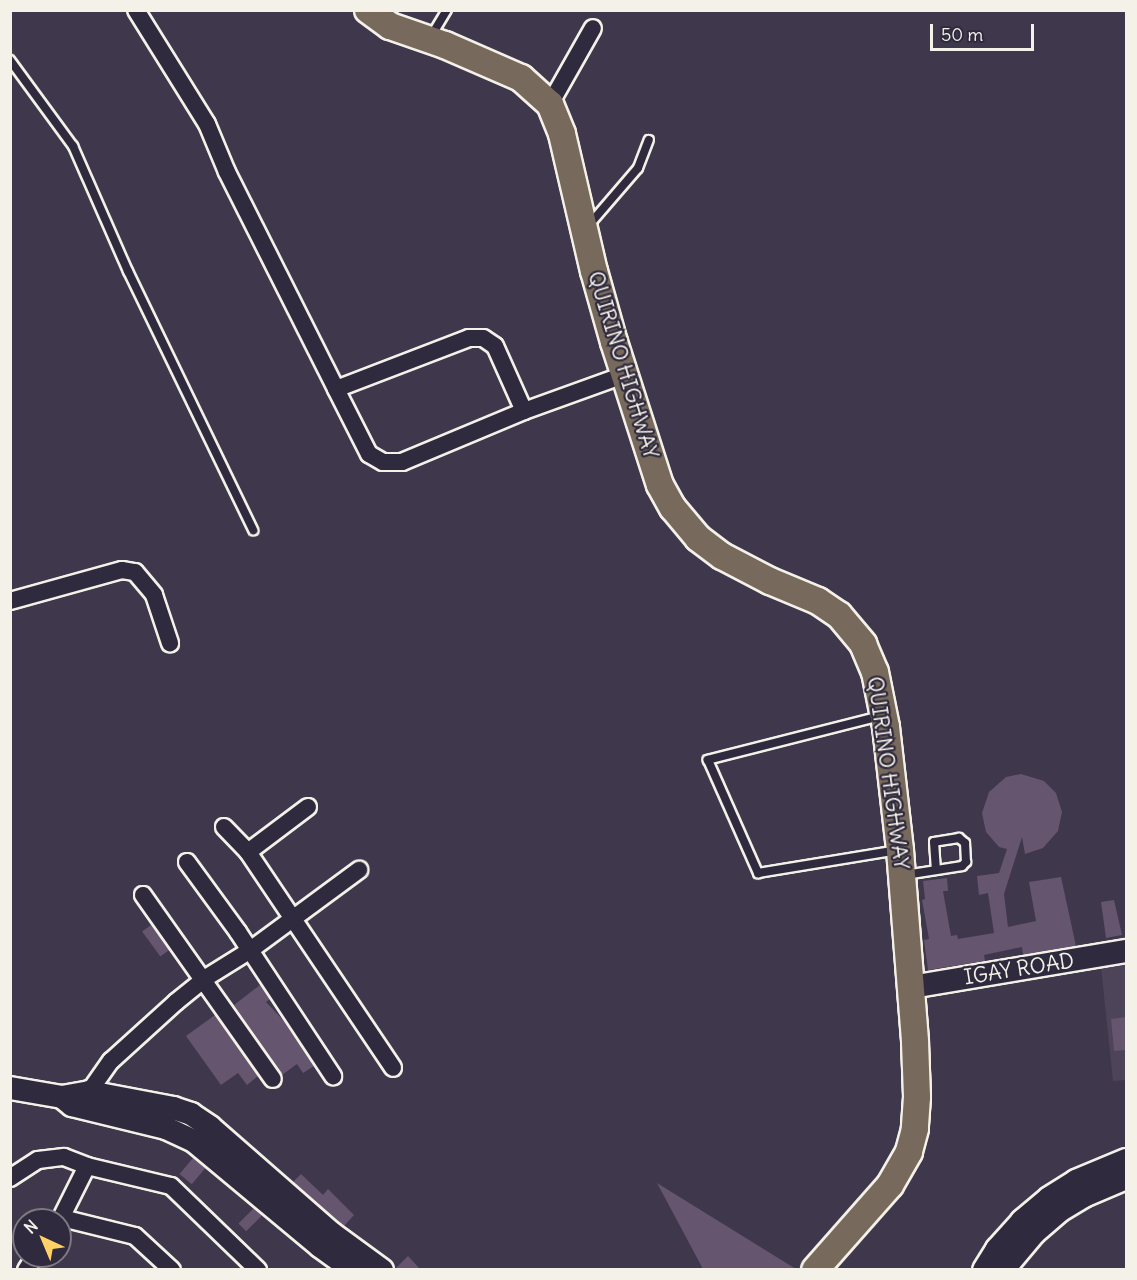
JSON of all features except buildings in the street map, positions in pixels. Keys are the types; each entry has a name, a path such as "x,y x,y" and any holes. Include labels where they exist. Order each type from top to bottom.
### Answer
{"main road":[{"name":"QUIRINO HIGHWAY","path":"368,10 390,26 429,39 521,78 550,104 562,134 584,231 624,375 660,485 684,525 698,538 742,567 818,602 839,615 863,644 876,672 884,715 900,850 917,1097 915,1129 909,1152 890,1185 815,1269"}],"street":[{"path":"136,10 207,124 227,172 369,454 384,462 402,462 524,411 624,375"},
{"path":"550,104 593,28"},
{"path":"336,389 469,338 483,338 495,346 524,411"},
{"path":"10,601 122,570 135,572 154,595 170,643"},
{"path":"248,852 308,807"},
{"path":"224,827 248,852 393,1068"},
{"path":"187,862 333,1076"},
{"path":"86,1100 111,1061 204,979 249,951 292,917 359,870"},
{"path":"143,894 273,1079"},
{"name":"IGAY ROAD","path":"910,987 1126,951"},
{"path":"10,1088 86,1100 173,1108 191,1114 210,1127 331,1233 382,1269"},
{"path":"86,1100 166,1128 194,1141 320,1246 353,1269"},
{"path":"10,1178 38,1160 64,1157 87,1166 171,1186 258,1269"},
{"path":"66,1208 87,1166"},
{"path":"984,1269 997,1249 1022,1221 1049,1198 1076,1181 1122,1175"},
{"path":"1004,1269 1034,1233 1059,1211 1122,1175"},
{"path":"72,1222 135,1236 172,1269"}],"lane":[{"path":"429,39 447,10"},
{"path":"10,60 73,146 128,271 253,530"},
{"path":"584,231 638,168 649,140"},
{"path":"884,715 708,760 758,873 900,850"},
{"path":"902,876 962,867 966,862 965,843 959,838 934,842 936,870"}],"shaded area":[{"path":"1126,963 1126,1080 1113,1081 1101,967"}]}
